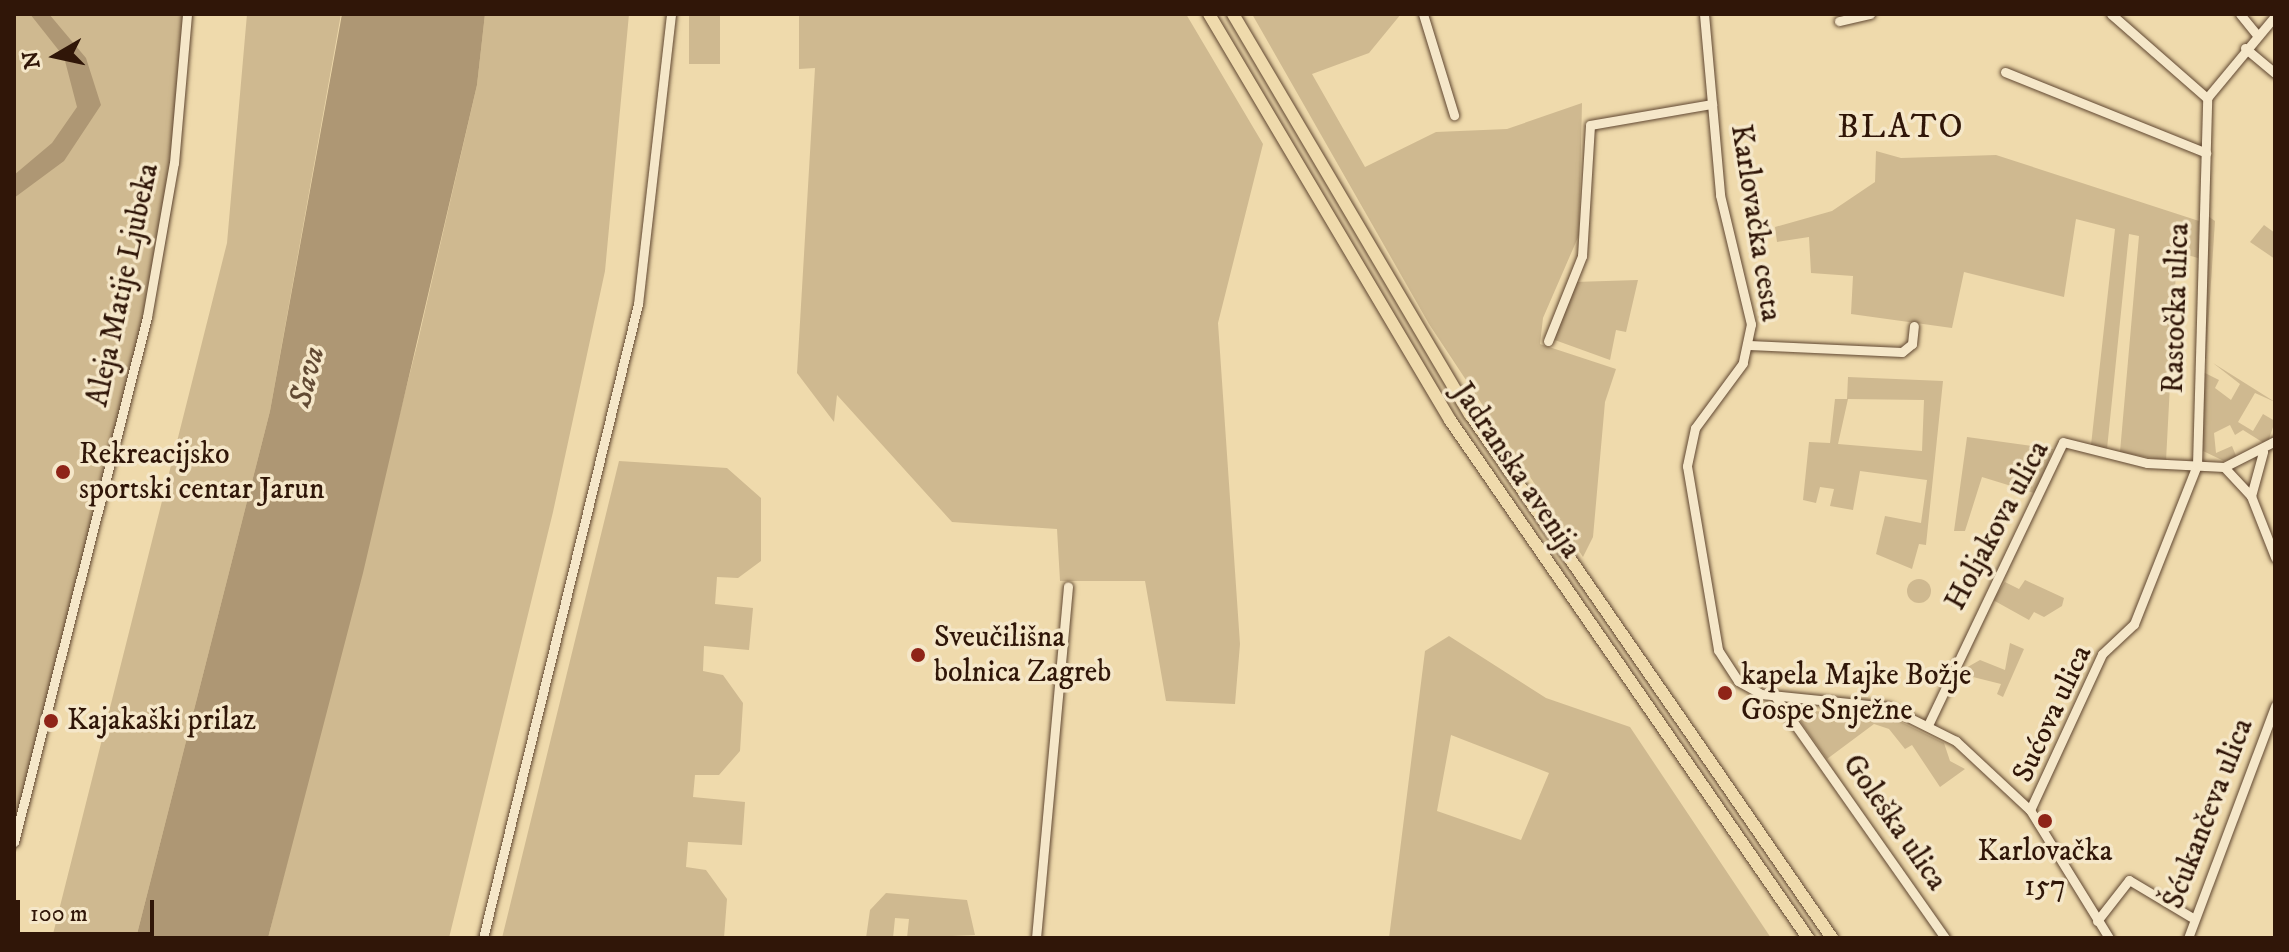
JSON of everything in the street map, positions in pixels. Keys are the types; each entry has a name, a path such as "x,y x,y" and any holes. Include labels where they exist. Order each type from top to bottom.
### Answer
{"main road":[{"name":"Jadranska avenija","path":"1209,14 1450,420 1808,938"},
{"name":"Jadranska avenija","path":"1233,14 1470,414 1832,938"}],"street":[{"name":"Aleja Matije Ljubeka","path":"14,842 147,317 174,163 187,14"},
{"path":"483,938 638,304 671,14"},
{"path":"1423,14 1454,115"},
{"name":"Karlovačka cesta","path":"1704,14 1712,104 1749,345 1695,428 1688,474 1718,650 1738,681 1775,696 1865,703 1929,723 1980,759 2030,810 2109,938"},
{"path":"1839,21 1870,14"},
{"path":"2111,14 2207,98 2256,34 2275,16"},
{"path":"2240,14 2256,34"},
{"path":"2245,48 2275,73"},
{"path":"2005,72 2206,153"},
{"name":"Rastočka ulica","path":"2197,465 2207,98"},
{"path":"1548,341 1582,256 1590,125 1712,104"},
{"name":"Karlovačka cesta","path":"1749,345 1902,352 1912,344 1914,326"},
{"path":"2275,441 2263,452 2224,467 2251,496 2270,536 2275,557"},
{"name":"Holjakova ulica","path":"1929,723 2063,442 2147,463 2224,467"},
{"path":"2251,496 2263,452"},
{"name":"Sućova ulica","path":"2030,810 2102,654 2134,624 2197,465"},
{"path":"1036,938 1068,586"},
{"name":"Goleška ulica","path":"1775,696 1945,938"},
{"name":"Šćukančeva ulica","path":"2188,938 2191,917 2275,706"},
{"path":"2097,921 2129,880 2191,917"}],"shaded area":[{"name":"Rekreacijsko sportski centar Jarun","path":"14,14 192,14 174,196 153,314 14,860"},
{"path":"247,14 341,14 270,411 136,938 52,938 227,243"},
{"path":"485,14 629,14 605,271 553,512 449,938 268,938 418,341 477,85"},
{"path":"689,14 720,14 720,64 689,64"},
{"path":"799,14 1186,14 1263,144 1218,323 1240,644 1235,704 1166,701 1145,581 1060,581 1057,529 952,522 837,395 834,422 797,373 815,68 799,69"},
{"path":"1252,14 1401,14 1369,53 1312,74 1365,167 1436,132 1507,129 1582,103 1579,235 1543,318 1540,344 1616,369 1605,402 1593,537 1583,557 1429,324"},
{"path":"1876,151 1901,158 1996,155 2199,221 2198,258 2177,252 2166,461 2120,452 2139,236 2129,234 2107,449 2091,445 2115,229 2076,219 2064,297 1964,272 1952,328 1851,314 1853,276 1811,273 1809,237 1777,242 1775,227 1832,211 1875,182"},
{"path":"2205,214 2215,221 2206,359 2200,355"},
{"path":"2264,225 2275,233 2275,259 2250,242"},
{"path":"1638,280 1626,332 1616,330 1610,360 1552,339 1574,282"},
{"path":"2213,363 2275,402 2255,393 2238,422 2253,431 2263,414 2275,421 2267,445 2243,430 2235,435 2230,425 2214,433 2216,453 2232,446 2237,458 2224,461 2203,451 2201,371 2219,380 2215,388 2231,400 2240,384"},
{"path":"1848,377 1943,381 1926,545 1919,544 1912,569 1876,554 1885,516 1921,523 1927,480 1860,471 1853,510 1830,506 1834,489 1820,487 1816,503 1803,500 1809,442 1830,443 1835,399 1847,399","holes":["1848,399 1924,400 1922,451 1838,444"]},
{"path":"1967,437 2053,449 2037,494 1982,477 1965,531 1954,531"},
{"path":"619,461 727,468 761,498 761,561 738,578 717,577 715,604 753,608 749,650 704,646 703,671 723,675 743,703 740,751 719,775 695,775 693,797 745,802 742,845 688,842 686,867 706,870 727,899 724,938 502,938"},
{"path":"1919,579 1930,586 1931,591 1924,602 1919,603 1908,596 1907,591 1914,580"},
{"path":"2025,580 2064,598 2062,606 2044,617 2034,612 2029,620 1993,600 2005,582 2019,589"},
{"path":"1449,636 1546,698 1630,727 1771,938 1389,938 1425,651","holes":["1451,735 1549,773 1521,840 1437,811"]},
{"path":"2010,643 2024,649 2003,697 1997,694 2001,684 1957,673 1980,660 2005,670"},
{"path":"1791,708 1899,721 1944,743 1950,761 1965,769 1940,787 1912,745 1905,749 1889,729 1874,724 1827,759"},
{"path":"886,893 967,900 975,935 907,938 909,919 895,918 893,938 866,938 870,910"}],"water":[{"path":"30,14 49,14 86,58 101,105 64,161 14,198 14,175 52,143 77,107 64,57"},
{"name":"Sava","path":"342,14 485,14 477,85 363,573 268,938 136,938 270,411"}],"place":[{"name":"Rekreacijsko sportski centar Jarun","path":"63,472"},
{"name":"Sveučilišna bolnica Zagreb","path":"918,655"},
{"name":"kapela Majke Božje Gospe Snježne","path":"1725,693"},
{"name":"Kajakaški prilaz","path":"51,721"},
{"name":"Karlovačka 157","path":"2045,821"}],"district":[{"name":"BLATO","path":"1901,128"}]}
